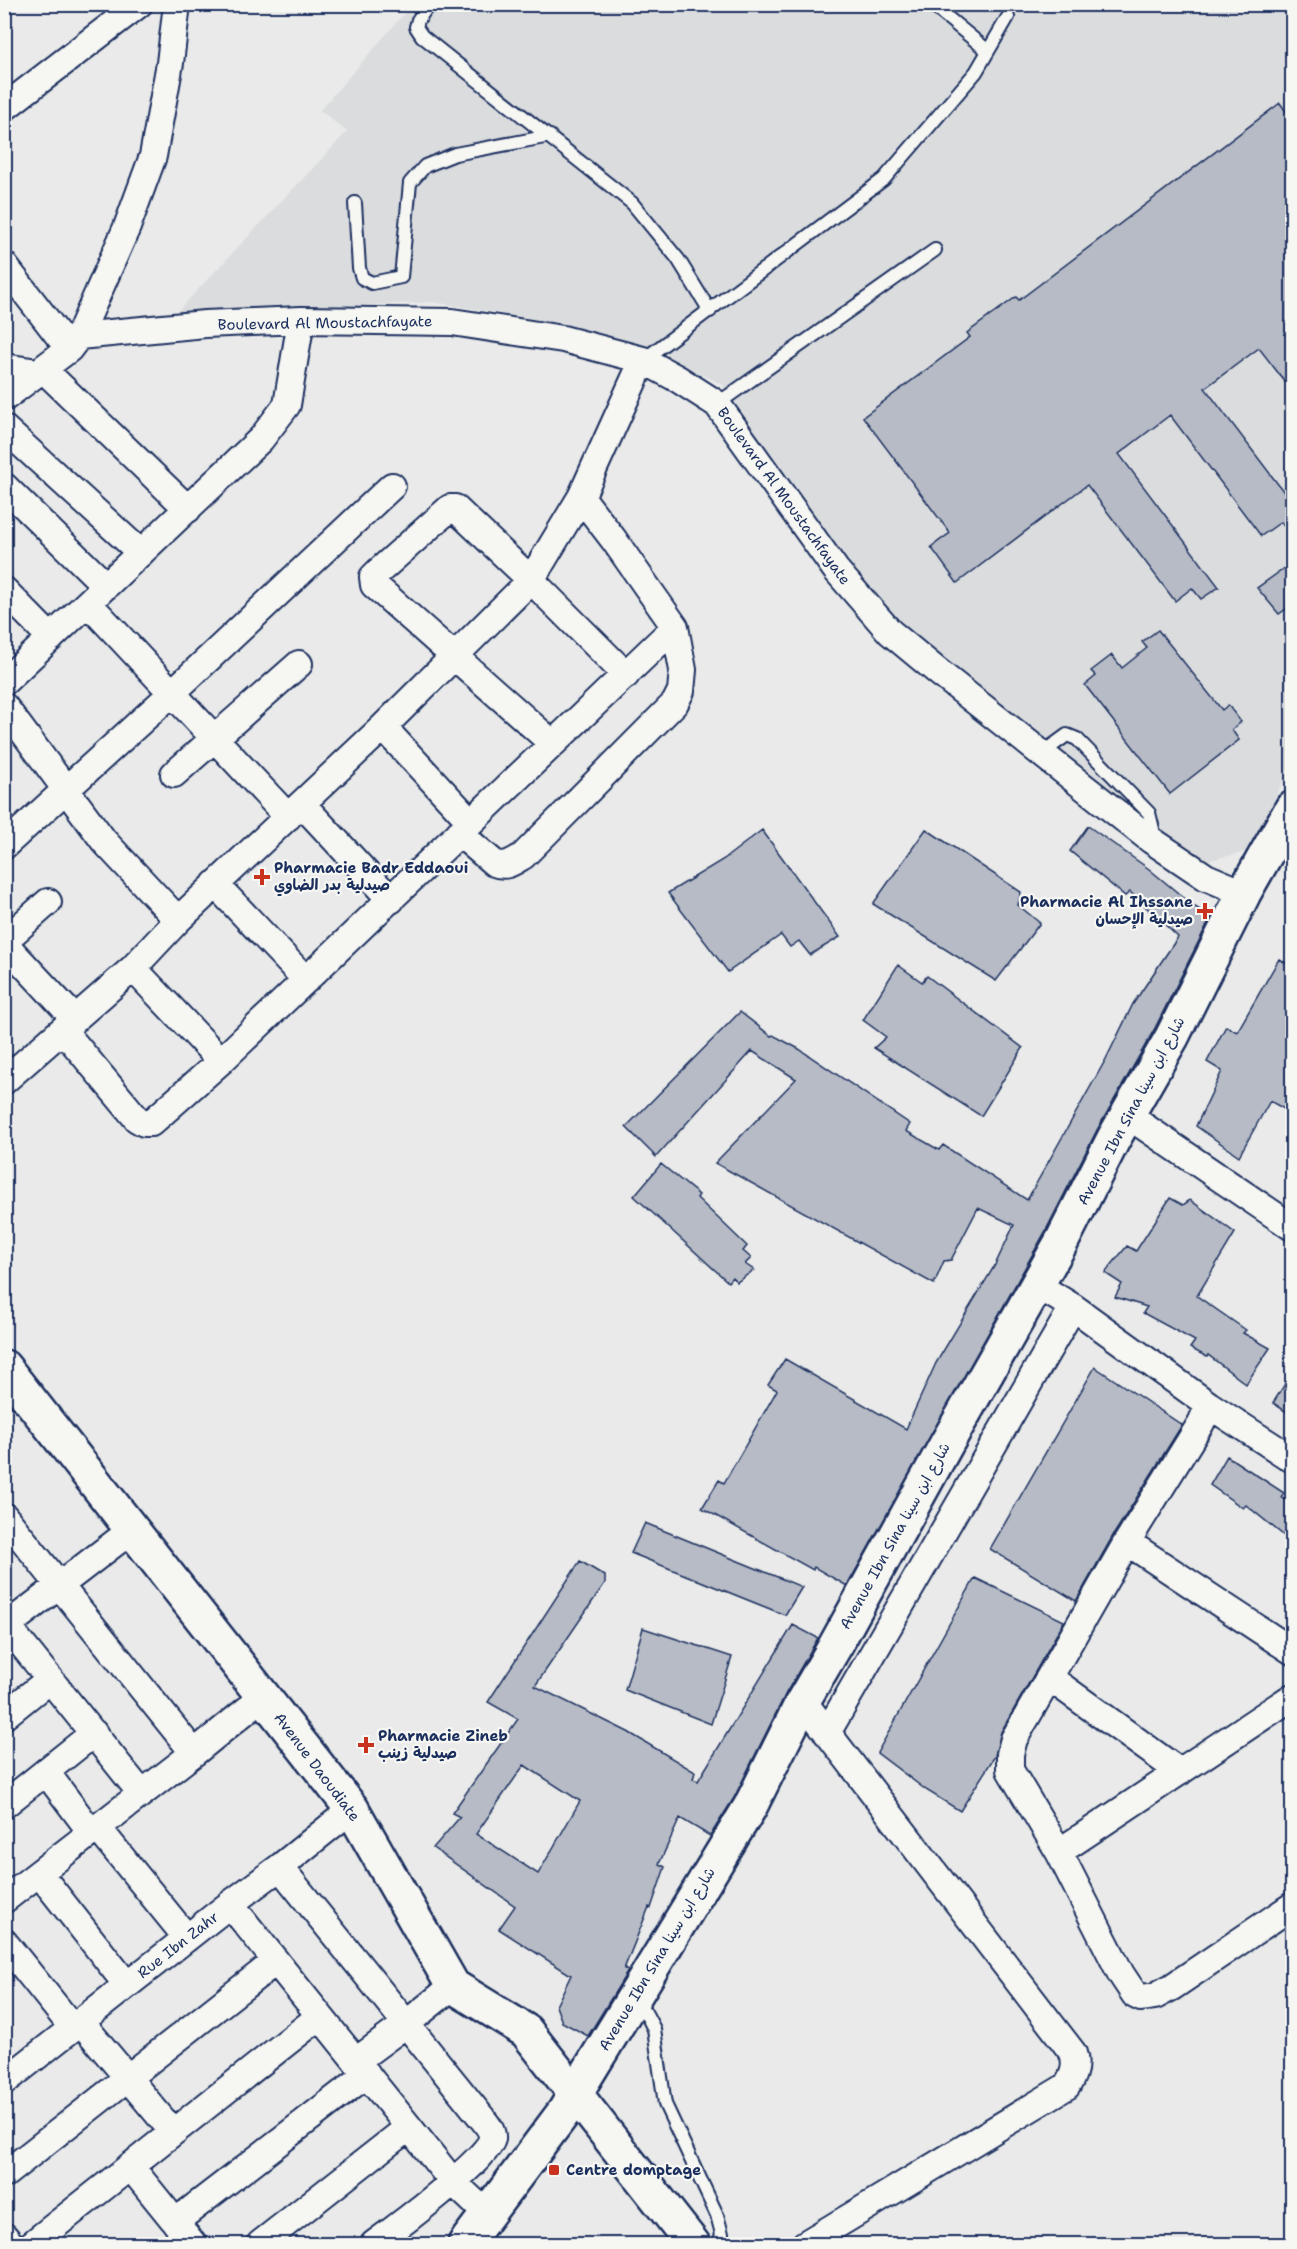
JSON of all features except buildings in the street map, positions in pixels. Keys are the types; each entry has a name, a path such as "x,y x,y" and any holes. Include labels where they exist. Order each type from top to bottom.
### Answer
{"street":[{"path":"4,108 139,4"},
{"path":"4,398 74,343 127,227 153,156 170,63 177,4"},
{"path":"4,265 74,343"},
{"path":"4,682 261,439 287,405 301,320"},
{"name":"Boulevard Al Moustachfayate","path":"74,343 205,324 301,320 452,322 563,339 643,360 678,378 717,404 836,570 890,632 1151,840 1206,877 1244,892"},
{"path":"4,1081 133,968 178,920 383,727 531,580 581,497 643,360"},
{"path":"4,367 40,370 188,509"},
{"path":"4,428 141,553"},
{"path":"4,486 97,595 172,693 217,739 391,900"},
{"path":"4,846 172,693 392,486"},
{"path":"383,727 495,864 501,866 510,864 523,856 675,703 681,691 683,670 675,627 581,497"},
{"path":"552,742 454,658 374,585 373,577 452,507 456,508 626,675"},
{"path":"4,590 51,638"},
{"path":"48,902 4,942 69,1025 137,1119 144,1123 151,1123 221,1061 391,900 552,742 675,627"},
{"path":"174,774 217,739 299,664"},
{"path":"4,706 104,841 178,920"},
{"name":"Avenue Ibn Sina شارع ابن سينا","path":"465,2244 564,2112 750,1807 803,1701 1037,1285 1127,1115 1172,1037 1244,892 1285,841 1293,808"},
{"path":"215,884 306,980"},
{"path":"133,968 221,1061"},
{"path":"1127,1115 1293,1227"},
{"path":"1037,1285 1073,1307 1209,1405 1293,1460"},
{"path":"827,1733 1073,1307"},
{"name":"Avenue Daoudiate","path":"5,1368 352,1809 453,1986 526,2031 693,2244"},
{"path":"1209,1405 1201,1423 1127,1542 1014,1739 1010,1754 1011,1770 1059,1852 1121,1974 1135,1995 1141,1998 1155,1996 1172,1987 1293,1906"},
{"path":"4,1516 194,1753"},
{"path":"133,1529 6,1625 141,1793"},
{"path":"1127,1542 1293,1651"},
{"path":"1050,1678 1180,1772"},
{"path":"4,1716 50,1679"},
{"path":"4,1900 264,1696"},
{"path":"1059,1852 1293,1697"},
{"path":"803,1701 1073,2053 1076,2061 1067,2086 804,2244"},
{"path":"4,1805 94,1733"},
{"path":"46,1772 187,1938"},
{"name":"Rue Ibn Zahr","path":"8,2074 77,2025 352,1809"},
{"path":"280,1867 482,2118 491,2133 492,2139 485,2149 453,2182 374,2244"},
{"path":"39,1873 127,1985"},
{"path":"230,1904 453,2182 487,2214"},
{"path":"4,1941 173,2132"},
{"path":"4,2175 276,1961"},
{"path":"175,2222 361,2067 406,2024 453,1986"},
{"path":"32,2244 320,2016"},
{"path":"260,2244 409,2127"},
{"path":"130,2166 193,2244"},
{"path":"4,2236 11,2244"}],"lane":[{"path":"429,4 416,27 422,36 632,203 678,259 710,311"},
{"path":"931,4 988,51"},
{"path":"643,360 884,179 976,72 1008,17"},
{"path":"356,203 359,268 362,278 372,283 401,277 410,183 425,166 454,154 550,136"},
{"path":"717,404 934,250"},
{"path":"1041,754 1067,735 1077,739 1149,813 1153,829 1151,840"},
{"path":"633,1999 645,2012 654,2029 665,2104 717,2215 722,2234 718,2244"}],"shaded area":[{"path":"412,5 1292,5 1292,762 1250,851 1200,862 930,648 867,591 722,384 647,348 493,312 433,302 173,316 347,132 320,110"}],"place":[{"name":"Pharmacie Badr Eddaoui صيدلية بدر الضاوي","path":"262,877"},
{"name":"Pharmacie Al Ihssane صيدلية الإحسان","path":"1205,911"},
{"name":"Pharmacie Zineb صيدلية زينب","path":"366,1745"},
{"name":"Centre domptage","path":"554,2170"}]}
